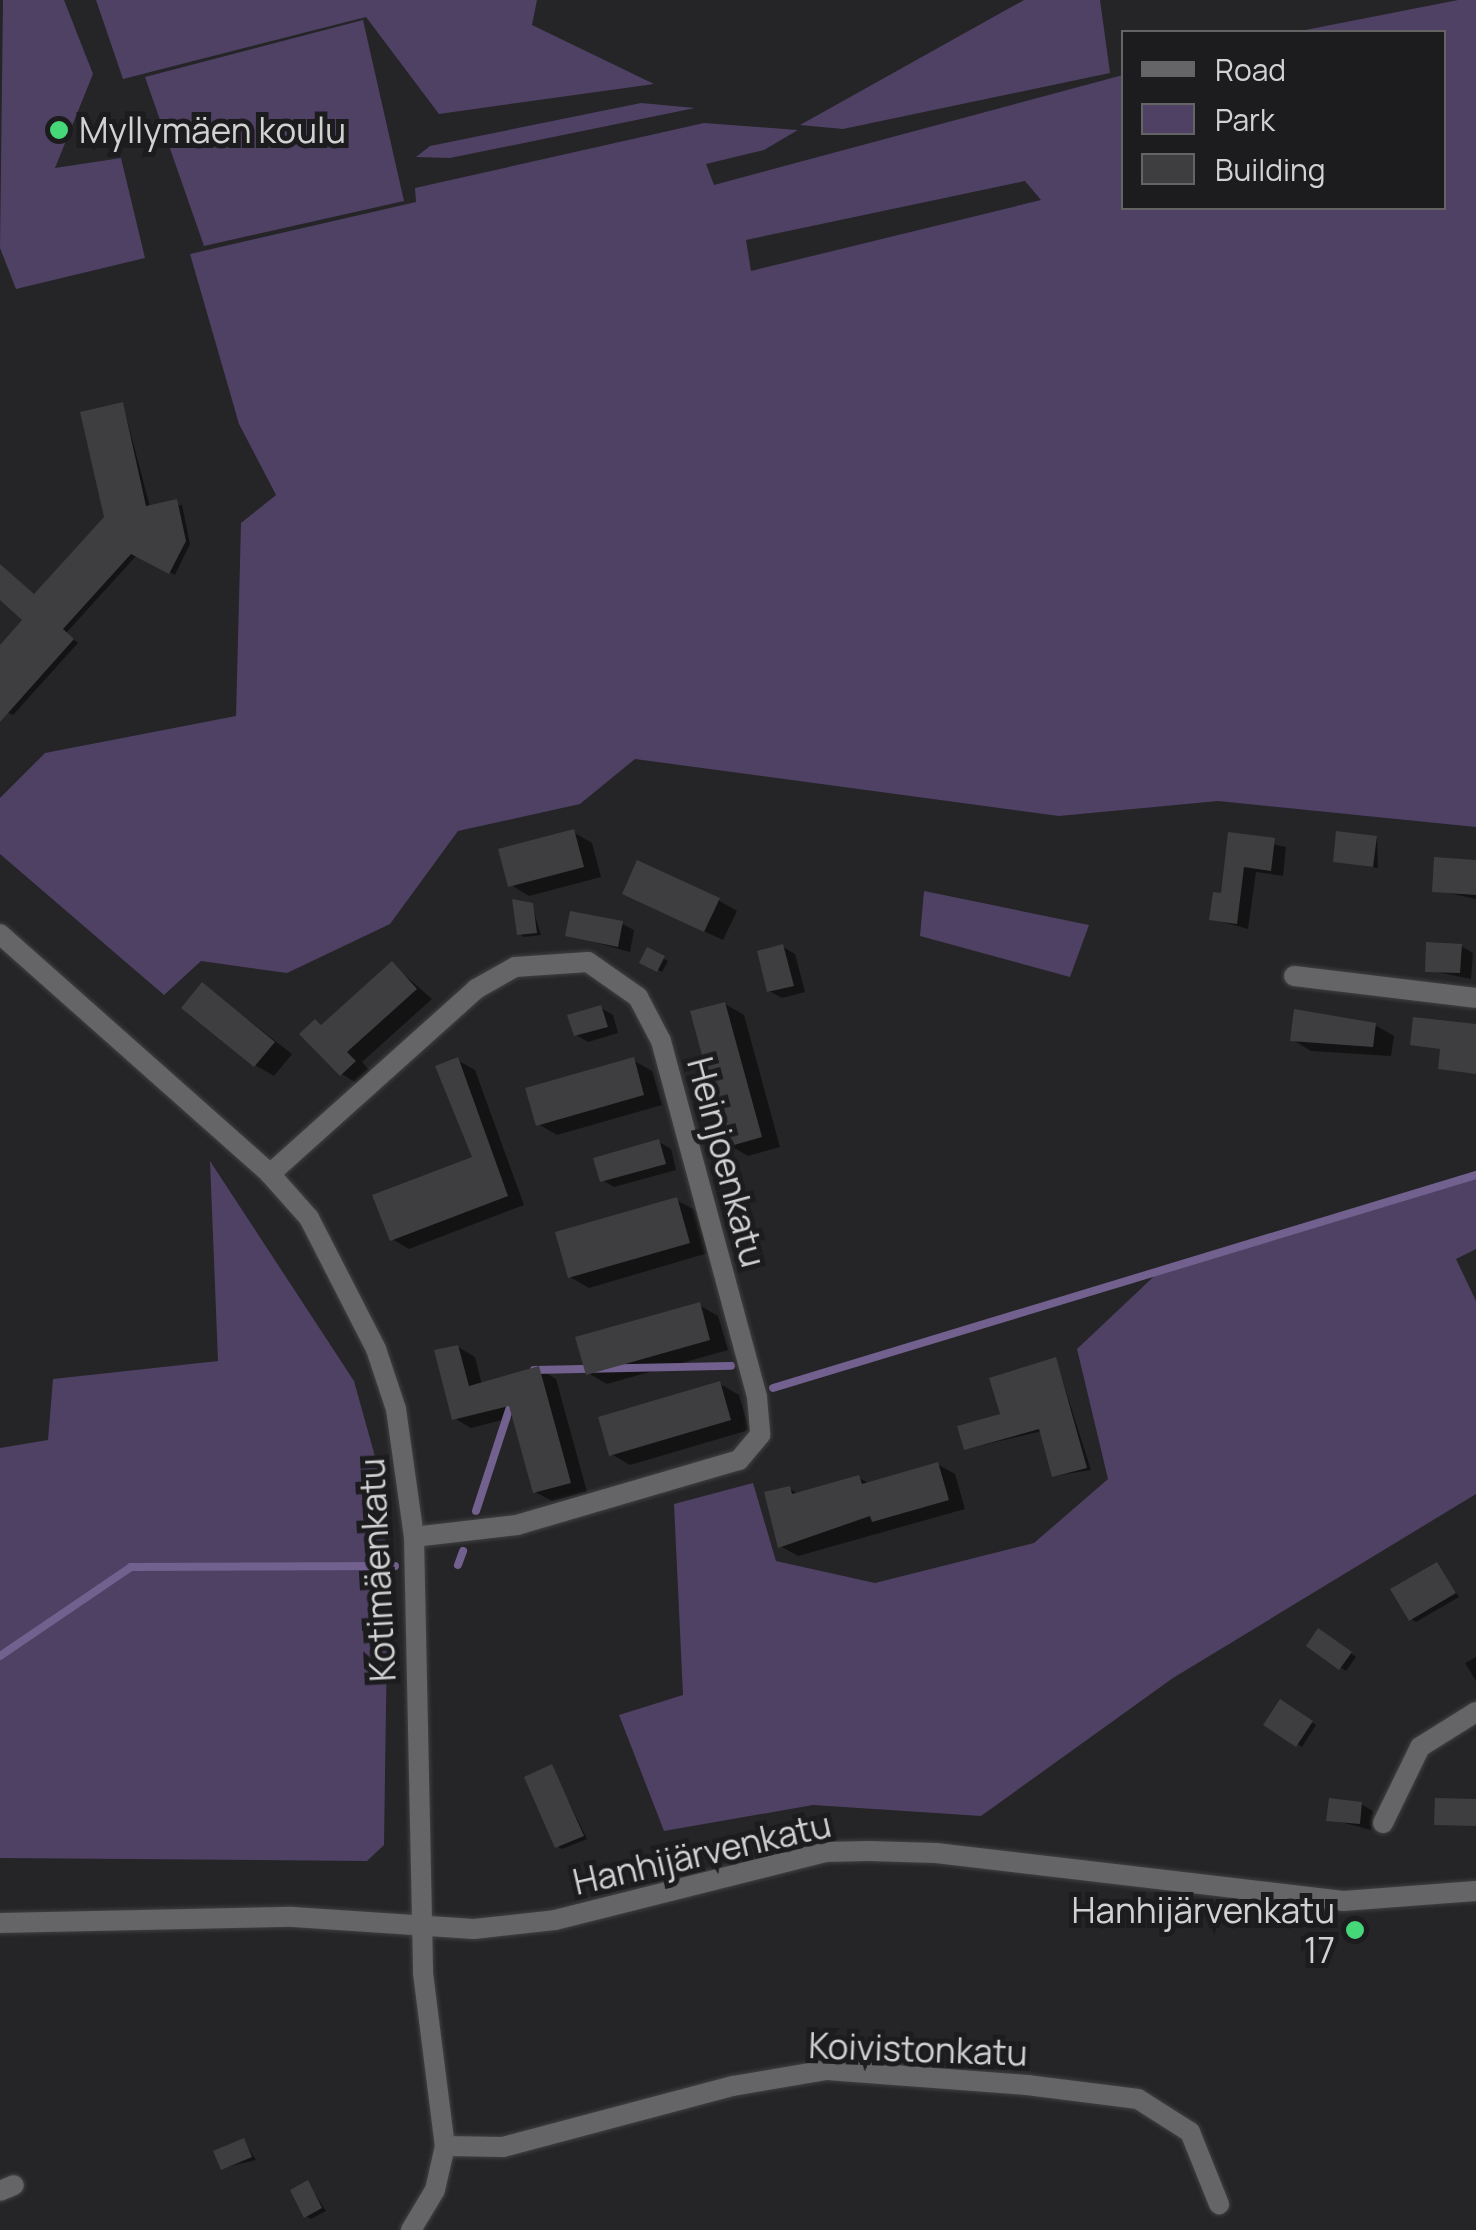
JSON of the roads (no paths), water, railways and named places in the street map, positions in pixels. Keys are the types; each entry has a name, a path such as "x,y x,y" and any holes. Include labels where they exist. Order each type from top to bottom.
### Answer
{"street":[{"name":"Kotimäenkatu","path":"0,934 270,1174 309,1218 376,1349 399,1424 414,1537 420,1924 444,2146 435,2190 412,2230"},
{"name":"Heinjoenkatu","path":"270,1174 476,989 516,966 588,962 638,997 661,1042 757,1397 760,1435 739,1460 517,1526 414,1537"},
{"path":"1294,976 1476,998"},
{"path":"1384,1823 1420,1747 1476,1712"},
{"name":"Hanhijärvenkatu","path":"0,1923 293,1917 474,1929 555,1920 825,1852 868,1851 936,1853 1343,1901 1476,1891"},
{"name":"Koivistonkatu","path":"444,2146 503,2147 733,2086 827,2070 1027,2084 1138,2099 1190,2132 1219,2204"}],"waterway":[{"path":"773,1388 1476,1175"},
{"path":"534,1370 731,1366"},
{"path":"476,1511 512,1401"},
{"path":"458,1565 463,1551"},
{"path":"0,1656 131,1567 395,1566"}],"place":[{"name":"Myllymäen koulu","path":"59,130"},
{"name":"Hanhijärvenkatu 17","path":"1355,1930"}]}
